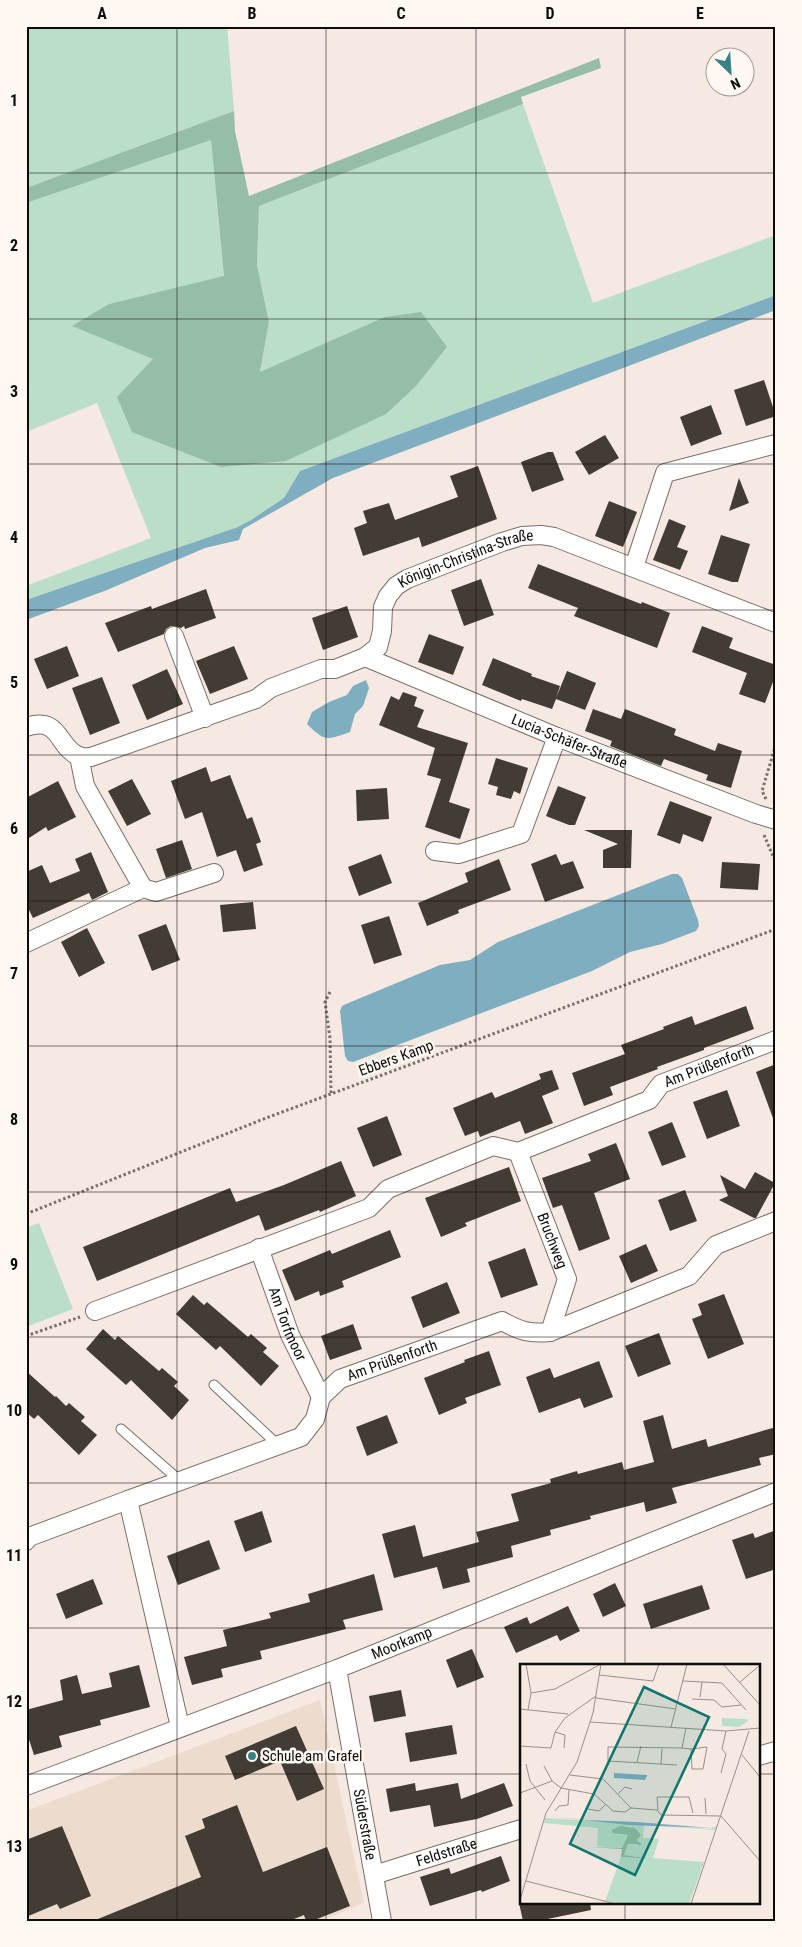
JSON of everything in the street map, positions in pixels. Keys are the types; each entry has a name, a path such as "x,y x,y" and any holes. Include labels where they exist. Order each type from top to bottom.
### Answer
{"street":[{"path":"634,567 665,472 776,444"},
{"name":"Königin-Christina-Straße","path":"366,657 378,646 382,631 383,607 388,596 396,586 407,579 522,536 540,535 554,537 776,623"},
{"path":"174,636 205,718"},
{"path":"26,727 36,724 50,727 79,756 91,758 256,699 279,684 321,669 335,669 366,657"},
{"name":"Lucia-Schäfer-Straße","path":"366,657 557,737 767,813"},
{"path":"435,851 459,854 521,834 557,737"},
{"path":"79,756 85,786 143,888"},
{"path":"26,943 143,888 156,892 214,873"},
{"name":"Am Prüßenforth","path":"518,1152 649,1100 661,1084 776,1040"},
{"path":"94,1311 369,1208 388,1189 494,1146 518,1152"},
{"name":"Bruchweg","path":"518,1152 566,1279 550,1332"},
{"name":"Am Prüßenforth","path":"27,1536 301,1437 315,1419 321,1397 340,1379 502,1321 516,1329 534,1334 550,1332 689,1276 716,1245 776,1221"},
{"name":"Am Torfmoor","path":"259,1248 290,1335 321,1397"},
{"name":"Moorkamp","path":"26,1786 337,1669 776,1492"},
{"path":"128,1500 180,1727"},
{"name":"Süderstraße","path":"337,1669 382,1921"},
{"path":"760,1755 776,1751"},
{"name":"Feldstraße","path":"374,1875 520,1829"}],"lane":[{"path":"214,1385 278,1445"},
{"path":"121,1429 179,1480"}],"path":[{"path":"776,744 762,790 776,863"},
{"name":"Ebbers Kamp","path":"26,1214 331,1094 776,929"},
{"path":"330,992 325,1002 330,1038 331,1094"},
{"path":"26,1336 94,1311"}],"shaded area":[{"name":"Schule am Grafel","path":"320,1700 364,1903 320,1921 26,1921 26,1811"}],"green space":[{"path":"26,26 227,26 234,111 26,188"},
{"path":"599,58 601,68 521,97 523,104 259,206 257,265 269,322 260,372 385,317 421,312 447,347 416,386 386,414 286,461 221,467 132,432 117,397 153,359 72,326 109,304 224,276 211,140 26,203 26,188 234,111 235,131 249,196"},
{"path":"523,104 593,303 776,235 776,295 300,471 284,498 238,527 26,600 26,586 151,538 97,403 26,432 26,203 211,139 224,277 109,304 154,359 132,432 385,317 260,373 269,322 257,265 259,206"},
{"path":"39,1223 73,1309 26,1327 26,1228"}],"water":[{"path":"776,295 776,310 333,478 243,529 239,540 205,548 107,590 26,620 26,600 238,527 251,520 284,498 300,471"},
{"path":"366,680 369,688 363,706 355,714 350,732 327,738 322,737 307,724 312,712 329,702 347,695 353,686"},
{"path":"672,874 678,874 682,878 698,920 699,926 696,931 662,944 630,952 592,971 353,1062 348,1061 345,1056 340,1011 342,1006 440,965 470,960 498,942"}],"building":[{"path":"764,380 776,416 746,426 734,390"},
{"path":"711,405 722,434 691,446 680,417"},
{"path":"605,435 619,458 589,475 575,452"},
{"path":"553,452 564,480 532,492 521,462"},
{"path":"478,466 497,519 422,547 419,537 363,556 354,528 367,523 363,511 389,503 395,520 458,497 450,476"},
{"path":"739,478 749,503 729,511"},
{"path":"609,501 637,512 623,547 595,536"},
{"path":"669,519 686,526 677,547 688,551 680,570 653,560"},
{"path":"721,535 750,544 738,582 732,582 708,574"},
{"path":"538,564 641,604 642,602 670,613 657,648 574,616 578,608 528,588"},
{"path":"481,579 494,615 464,626 451,590"},
{"path":"206,589 216,618 185,629 184,626 181,628 171,626 166,629 164,634 118,652 105,623 151,606 152,609"},
{"path":"347,606 358,637 323,650 312,618"},
{"path":"702,626 733,638 729,648 776,665 776,674 765,703 739,694 747,673 692,652"},
{"path":"429,634 464,647 453,675 418,662"},
{"path":"67,646 79,676 47,689 34,659"},
{"path":"234,646 248,679 210,694 196,661"},
{"path":"493,658 532,674 531,676 560,686 556,698 567,671 596,683 585,710 556,699 552,709 522,699 521,701 482,685"},
{"path":"167,669 183,704 147,720 132,685"},
{"path":"102,677 120,723 90,735 72,688"},
{"path":"403,692 417,697 414,706 424,710 417,727 468,743 449,802 470,809 460,839 425,827 441,779 427,775 435,748 379,725 391,696 399,700"},
{"path":"593,709 621,719 625,709 676,729 674,735 715,751 718,743 742,751 731,788 706,780 708,775 664,759 661,766 610,746 612,741 585,731"},
{"path":"496,758 528,768 520,794 514,791 511,799 496,795 498,787 488,784"},
{"path":"206,767 211,782 230,775 247,819 252,817 261,842 256,844 263,865 244,872 236,850 217,857 202,812 185,819 171,781"},
{"path":"132,779 151,814 127,826 108,791"},
{"path":"58,781 76,817 48,831 46,827 26,840 26,798"},
{"path":"558,786 586,797 575,825 569,825 546,816"},
{"path":"387,788 389,819 357,821 356,790"},
{"path":"670,801 712,817 703,842 683,834 680,844 657,835"},
{"path":"584,830 632,830 631,868 603,868 603,850 618,844"},
{"path":"182,840 192,869 166,878 156,849"},
{"path":"91,852 108,892 92,900 89,893 33,918 26,904 26,872 42,865 50,883 80,871 75,859"},
{"path":"381,854 392,883 359,896 348,867"},
{"path":"556,854 561,865 573,861 584,888 545,902 531,864"},
{"path":"499,859 511,890 458,910 459,913 427,926 418,903 468,882 465,873"},
{"path":"722,862 760,864 758,890 720,888"},
{"path":"253,902 256,929 223,932 220,905"},
{"path":"389,916 402,955 374,964 361,925"},
{"path":"166,924 180,960 152,971 138,935"},
{"path":"87,928 105,963 79,977 61,942"},
{"path":"746,1006 754,1029 610,1087 613,1095 584,1106 572,1073 625,1054 621,1045 664,1029 663,1027 692,1016 695,1025"},
{"path":"776,1064 776,1121 774,1121 756,1072"},
{"path":"552,1070 559,1089 542,1096 553,1123 525,1134 520,1121 480,1137 478,1131 465,1136 453,1108 492,1092 495,1098 541,1079 539,1074"},
{"path":"727,1090 740,1126 707,1139 693,1102"},
{"path":"387,1116 402,1155 373,1167 357,1128"},
{"path":"672,1122 686,1157 662,1166 648,1132"},
{"path":"616,1143 630,1179 594,1193 610,1239 579,1251 562,1205 553,1208 542,1178 591,1161 588,1154"},
{"path":"341,1161 356,1196 320,1212 319,1210 265,1231 259,1215 97,1281 83,1247 230,1188 236,1202 284,1185"},
{"path":"509,1167 521,1201 465,1223 467,1226 441,1237 425,1198"},
{"path":"755,1172 775,1183 756,1218 754,1218 719,1200 728,1196 720,1175 745,1189"},
{"path":"685,1190 697,1221 670,1231 658,1200"},
{"path":"390,1230 401,1257 342,1281 344,1287 320,1296 319,1291 295,1301 282,1270 330,1250 332,1254"},
{"path":"646,1244 658,1271 631,1283 619,1256"},
{"path":"525,1248 538,1285 501,1298 488,1262"},
{"path":"447,1282 460,1313 423,1328 411,1297"},
{"path":"724,1294 744,1344 708,1359 692,1319 702,1315 698,1304"},
{"path":"193,1295 204,1305 207,1302 248,1337 251,1334 267,1348 263,1352 279,1366 261,1386 220,1346 216,1350 176,1314"},
{"path":"353,1324 362,1349 330,1360 321,1336"},
{"path":"103,1329 115,1340 118,1336 159,1371 162,1368 178,1382 174,1386 189,1400 172,1420 131,1380 126,1385 86,1349"},
{"path":"659,1333 671,1364 638,1377 625,1346"},
{"path":"489,1351 501,1385 465,1398 467,1403 439,1415 424,1378"},
{"path":"599,1361 613,1397 584,1408 580,1398 539,1413 526,1377 550,1368 554,1378"},
{"path":"26,1371 66,1406 69,1403 85,1417 81,1421 97,1435 79,1455 38,1415 34,1419 26,1412"},
{"path":"387,1415 398,1443 367,1456 356,1427"},
{"path":"663,1415 672,1449 706,1439 708,1447 776,1427 776,1454 759,1458 761,1465 672,1488 677,1503 646,1512 644,1502 590,1516 591,1519 550,1530 551,1535 511,1546 513,1557 467,1569 470,1582 443,1589 437,1567 394,1578 382,1534 415,1525 423,1557 479,1542 476,1532 519,1521 511,1494 551,1483 550,1479 577,1471 578,1474 622,1462 624,1470 654,1462 643,1421"},
{"path":"262,1511 272,1542 245,1552 234,1521"},
{"path":"776,1530 776,1569 746,1579 732,1540 753,1533 755,1538"},
{"path":"209,1540 220,1569 178,1585 167,1556"},
{"path":"374,1574 383,1610 343,1620 346,1629 260,1651 262,1659 221,1669 223,1677 192,1685 184,1657 227,1646 223,1630 271,1618 269,1613 310,1602 308,1594"},
{"path":"93,1579 103,1604 66,1619 56,1594"},
{"path":"615,1583 626,1606 603,1617 593,1594"},
{"path":"702,1585 710,1609 651,1629 643,1604"},
{"path":"568,1606 580,1631 560,1641 557,1635 516,1653 504,1627 527,1617 530,1624"},
{"path":"472,1649 484,1677 457,1688 446,1660"},
{"path":"139,1665 150,1707 100,1720 101,1725 59,1736 62,1747 34,1755 26,1730 26,1710 63,1700 60,1680 77,1675 82,1694 112,1687 109,1673"},
{"path":"401,1690 406,1716 374,1722 369,1696"},
{"path":"452,1725 457,1754 410,1762 405,1733"},
{"path":"296,1726 324,1789 297,1801 280,1761 235,1780 225,1756"},
{"path":"415,1783 416,1791 458,1783 461,1799 504,1783 513,1806 477,1819 434,1827 430,1805 390,1812 386,1789"},
{"path":"237,1805 263,1872 327,1847 350,1906 312,1921 306,1921 304,1915 289,1921 93,1921 201,1877 185,1836 205,1828 202,1819"},
{"path":"62,1826 91,1896 60,1909 57,1904 26,1917 26,1840"},
{"path":"501,1856 510,1881 482,1892 481,1890 430,1906 420,1877 449,1868 451,1874"},
{"path":"519,1903 590,1904 591,1910 538,1921 523,1921"}],"place":[{"name":"Schule am Grafel","path":"252,1756"}]}
